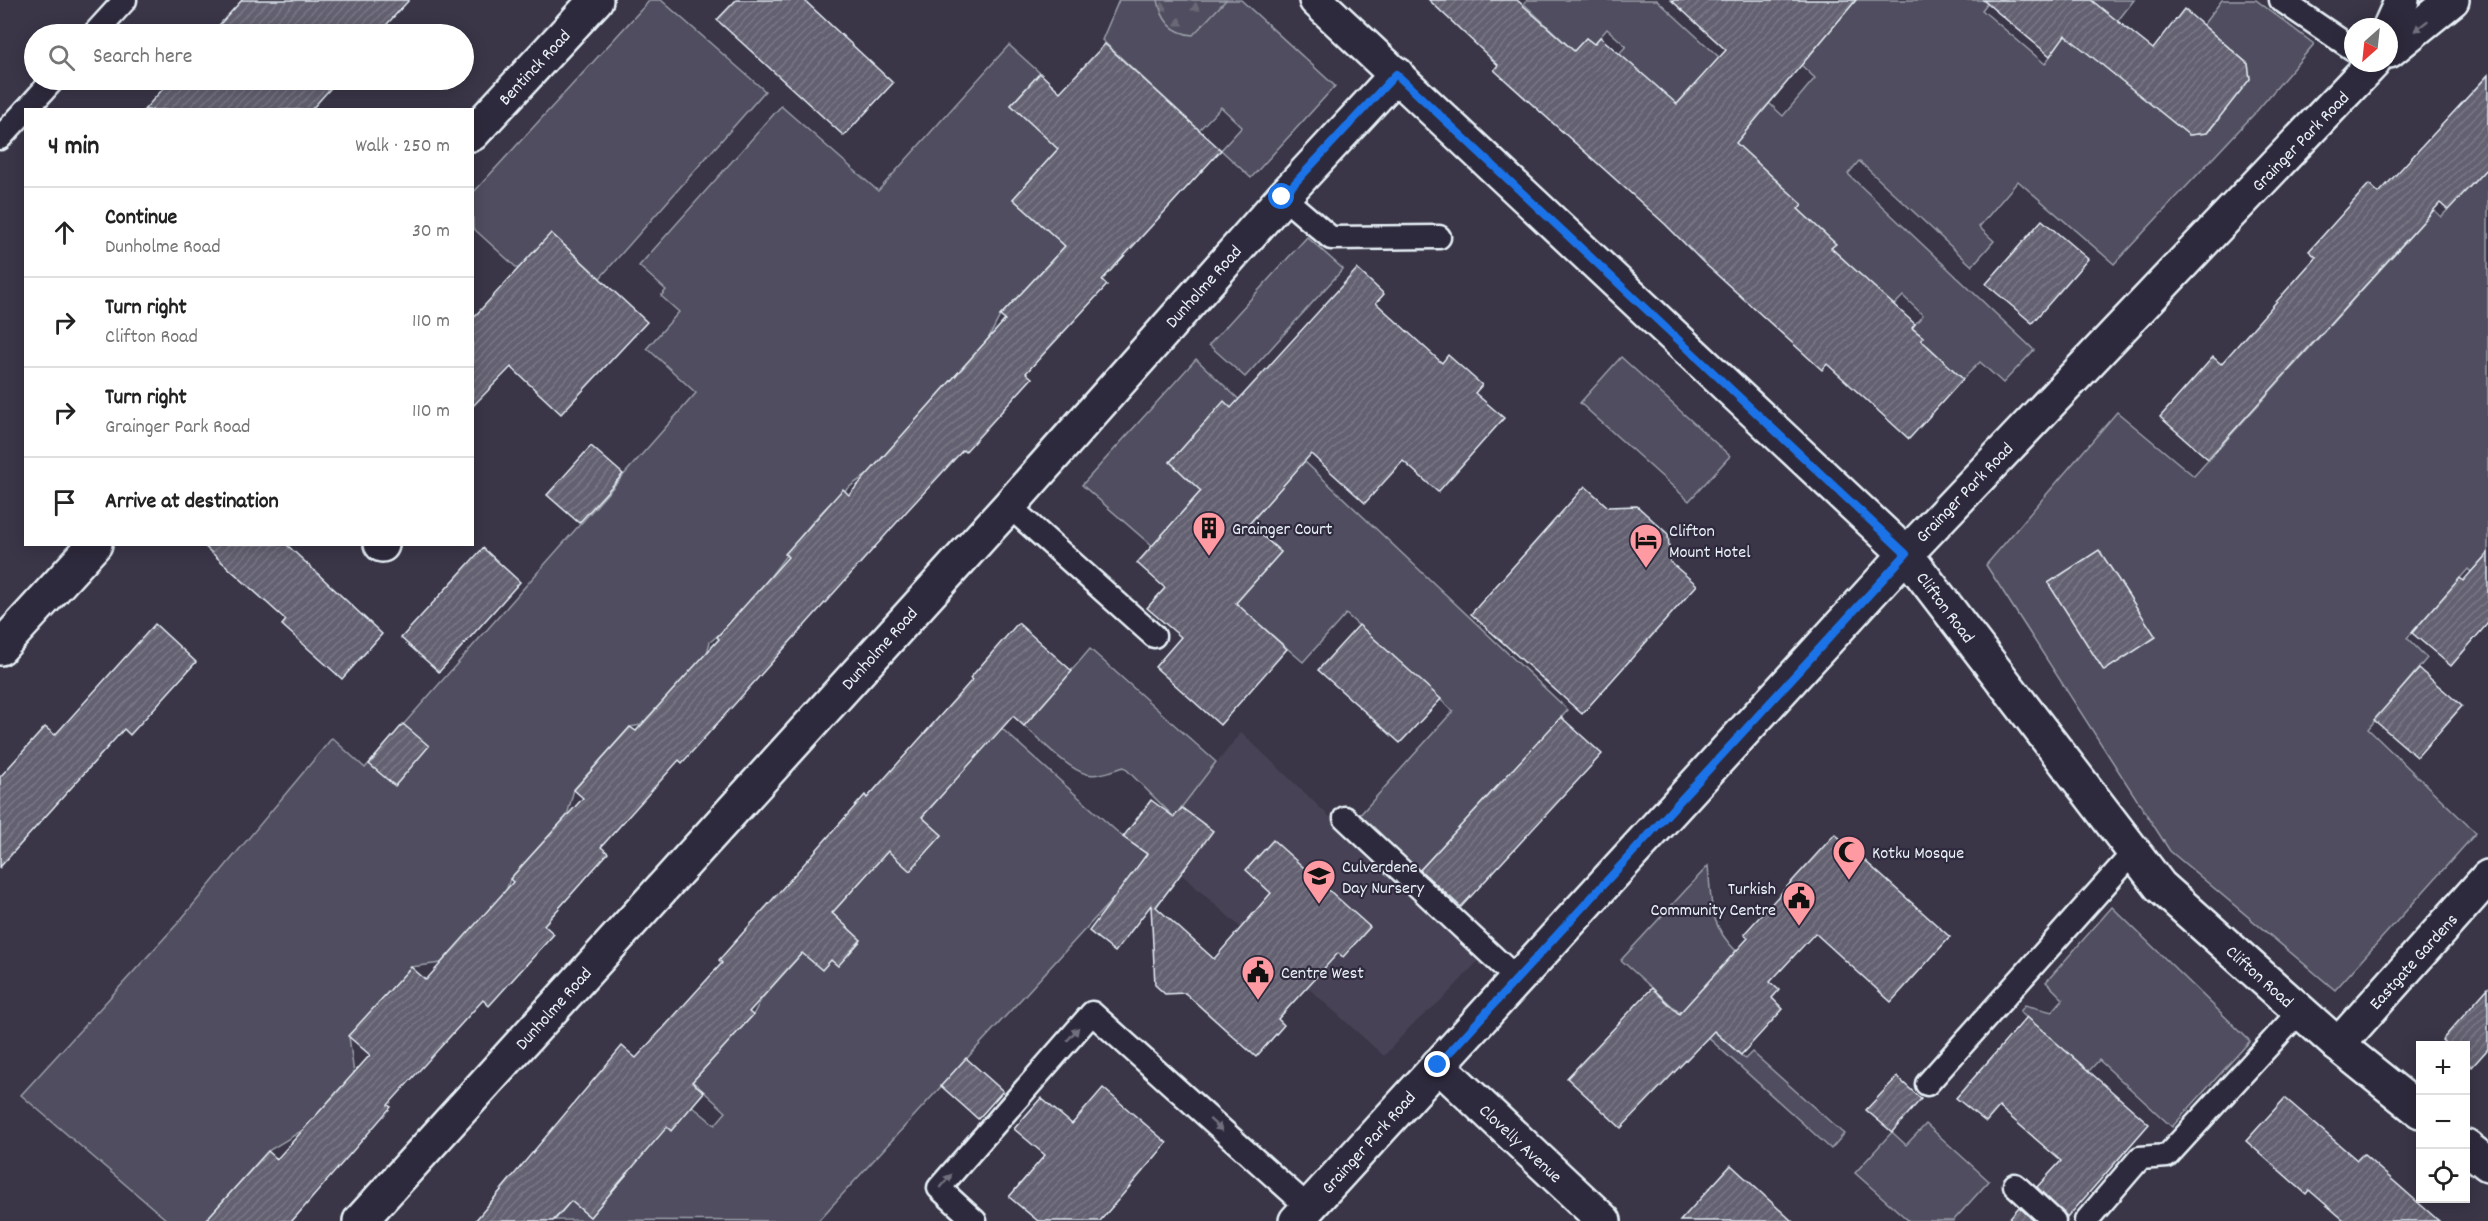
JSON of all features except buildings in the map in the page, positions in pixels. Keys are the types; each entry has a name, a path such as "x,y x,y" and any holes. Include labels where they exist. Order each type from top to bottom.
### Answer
{"street":[{"name":"Bentinck Road","path":"474,132 596,0"},
{"name":"Clifton Road","path":"1316,0 1906,554 2160,886 2338,1045 2416,1107"},
{"path":"2394,18 2402,0"},
{"path":"2398,44 2452,0"},
{"name":"Grainger Park Road","path":"1302,1214 1906,554 2364,72"},
{"name":"Dunholme Road","path":"360,1221 1009,506 1282,197 1396,74"},
{"path":"2,643 93,546"},
{"name":"Eastgate Gardens","path":"2338,1045 2488,877"},
{"name":"Clovelly Avenue","path":"1438,1065 1604,1221"},
{"path":"2469,1149 2488,1164"}],"lane":[{"path":"103,24 125,0"},
{"path":"2281,0 2344,43"},
{"path":"28,108 44,90"},
{"path":"0,138 24,112"},
{"path":"1282,197 1330,238 1439,237"},
{"path":"1009,506 1154,636"},
{"path":"1345,818 1516,979"},
{"path":"1927,1084 2134,852"},
{"path":"2086,1221 2140,1158 2167,1156 2300,1011"},
{"path":"975,1221 939,1188 1092,1013 1302,1214"},
{"path":"2015,1185 2054,1221"}],"shaded area":[{"name":"Culverdene Day Nursery","path":"1241,732 1479,960 1444,998 1411,1026 1384,1056 1181,874 1213,831 1182,808"}],"green space":[{"path":"650,0 661,0 765,91 600,278 552,234 518,269 474,229 474,192"},
{"path":"1119,0 1241,0 1335,86 1251,178 1221,150 1242,127 1221,107 1199,130 1102,40"},
{"path":"1158,0 1226,0 1193,35 1179,32 1169,25 1162,14"},
{"path":"1527,0 1657,0 1783,116 1815,78 1801,65 1856,0 1990,0 1982,10 2045,64 2088,0 2134,0 2091,55 2189,135 2207,133 2219,119 2215,101 2237,94 2250,79 2248,64 2203,25 2222,0 2256,0 2314,44 2255,113 2114,264 2018,181 1979,227 1994,241 1972,266 1859,161 1848,174 2034,350 2003,383 1980,362 1963,379 1928,346 1908,354 1923,337 1912,328 1923,315 1903,296 1894,305 1835,270 1844,260 1831,248 1835,244 1798,209 1802,204 1667,115 1619,54 1626,46 1607,29 1594,44 1586,38 1574,51 1524,4"},
{"path":"1009,45 1040,73 1011,105 1036,128 1069,137 1013,199 1065,246 1000,316 988,339 867,475 822,511 751,601 710,642 707,653 641,725 630,727 574,789 567,816 510,879 506,891 441,963 411,967 349,1036 354,1074 303,1130 268,1151 205,1221 168,1221 21,1095 178,923 332,738 365,768 696,393 647,348 679,312 661,296 666,290 639,266 781,106 878,191"},
{"path":"2488,167 2488,553 2471,572 2468,569 2407,638 2427,658 2368,729 2476,833 2335,990 2170,851 1986,565 2117,412 2194,476 2434,210 2441,217"},
{"path":"1307,237 1343,269 1245,377 1209,345"},
{"path":"1621,357 1730,456 1689,501 1580,403"},
{"path":"1196,359 1568,710 1418,872 1359,816 1453,711 1346,614 1303,662 1235,603 1281,552 1249,524 1299,467 1224,402 1170,462 1201,491 1152,546 1082,485"},
{"path":"1090,649 1216,762 1174,817 1124,767 1096,775 1079,771 1062,760 1024,726"},
{"path":"1000,727 1123,837 1147,854 1120,891 818,1221 555,1220 571,1201 590,1217 633,1167 657,1119 671,1130 692,1106 715,1125 726,1112 692,1081 753,1015 762,998 802,953 831,960 838,966 861,940 832,913 888,851 910,870 942,835 914,810 929,809"},
{"path":"1708,866 1711,902 1716,922 1720,931 1736,951 1680,1013 1621,960"},
{"path":"2112,907 2250,1041 2172,1127 2099,1060 2089,1071 2020,1012 2025,1005 2052,1012 2063,999 2046,982"},
{"path":"1698,1017 1745,1059 1752,1052 1844,1134 1831,1149 1692,1023"},
{"path":"1926,1124 1989,1181 1953,1221 1909,1221 1855,1173 1892,1132 1906,1145"}],"place":[{"name":"Grainger Court","path":"1209,557"},
{"name":"Clifton Mount Hotel","path":"1646,569"},
{"name":"Kotku Mosque","path":"1849,881"},
{"name":"Culverdene Day Nursery","path":"1319,905"},
{"name":"Turkish Community Centre","path":"1799,927"},
{"name":"Centre West","path":"1258,1001"}],"route":[{"path":"1282,197 1396,74 1906,554 1438,1065"}]}
